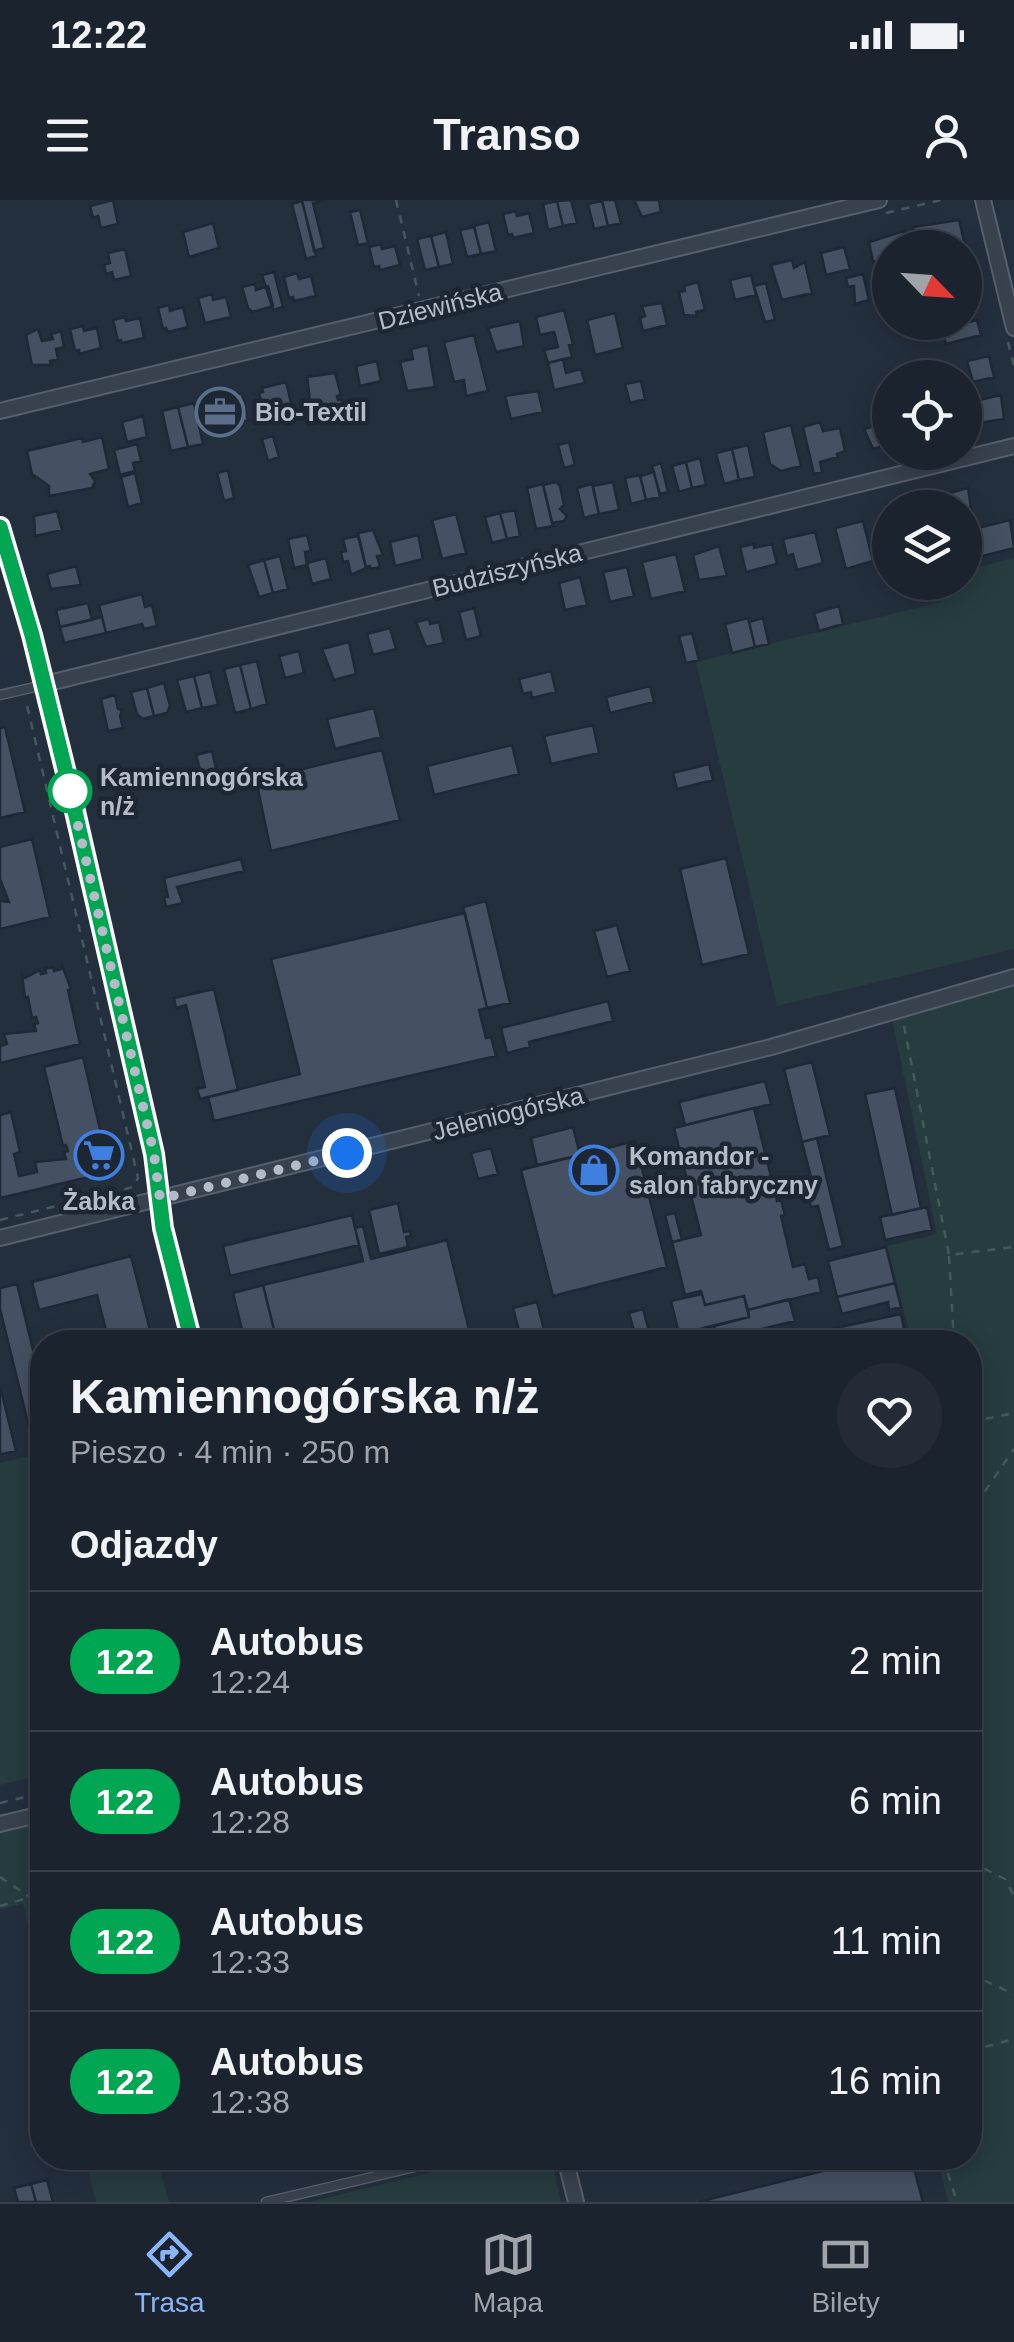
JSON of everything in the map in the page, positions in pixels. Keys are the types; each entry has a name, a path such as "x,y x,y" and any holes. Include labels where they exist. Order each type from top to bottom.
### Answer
{"street":[{"name":"Dziewińska","path":"0,411 879,200"},
{"path":"983,200 1014,328"},
{"name":"Budziszyńska","path":"45,684 1014,446"},
{"path":"0,527 45,684 154,1154 163,1228 189,1330"},
{"name":"Jeleniogórska","path":"0,1238 771,1048 1014,978"},
{"path":"0,1824 30,1817"},
{"path":"568,2170 576,2202"}],"lane":[{"name":"Budziszyńska","path":"0,695 45,684"},
{"path":"266,2202 402,2170"}],"path":[{"path":"396,200 423,310"},
{"path":"0,1220 133,1187 138,1178 23,690"},
{"path":"900,1010 949,1255 953,1330"},
{"path":"949,1255 1014,1248"},
{"path":"982,1420 1014,1413"},
{"path":"982,1496 1014,1449"},
{"path":"0,1804 30,1796"},
{"path":"982,1868 1005,1879 1014,1896"},
{"path":"0,1878 30,1898"},
{"path":"0,1906 30,1898"},
{"path":"982,1979 1014,1994"},
{"path":"982,2048 1014,2039"},
{"path":"946,2170 957,2202"}],"green space":[{"path":"1014,558 1014,949 777,1006 696,662 941,600 982,600 982,566"},
{"path":"1014,987 1014,2202 948,2202 940,2170 982,2170 982,1330 909,1330 887,1246 937,1234 892,1019"},
{"path":"30,1456 30,1778 0,1785 0,1463"},
{"path":"30,1826 30,1933 23,1904 0,1909 0,1833"},
{"path":"88,2170 160,2170 169,2202 96,2202"},
{"path":"441,2170 554,2170 561,2202 309,2202"}],"building":[{"path":"113,200 118,224 101,228 90,206"},
{"path":"302,200 323,200 313,203 324,248 314,251"},
{"path":"571,200 577,223 563,226 557,201"},
{"path":"602,200 615,200 621,223 608,226"},
{"path":"634,200 659,200 661,212 642,217"},
{"path":"302,201 316,256 306,259 292,204"},
{"path":"557,201 563,226 548,230 543,204"},
{"path":"602,201 608,226 594,229 588,204"},
{"path":"360,210 368,243 358,245 350,212"},
{"path":"516,211 517,216 529,213 534,233 513,238 508,235 503,214"},
{"path":"959,220 961,230 914,230 913,227"},
{"path":"489,222 496,251 481,254 474,226"},
{"path":"213,223 219,248 189,257 183,232"},
{"path":"474,227 481,254 467,257 460,230"},
{"path":"446,232 453,264 439,267 431,236"},
{"path":"431,236 439,267 425,270 417,239"},
{"path":"381,244 382,249 395,246 400,265 380,270 379,266 374,267 369,247"},
{"path":"844,247 850,269 826,275 821,253"},
{"path":"125,249 131,276 114,280 112,272 106,274 104,265 110,263 108,253"},
{"path":"792,260 794,268 805,262 812,293 782,300 771,265"},
{"path":"274,272 283,307 273,310 262,275"},
{"path":"297,273 299,279 311,276 316,296 294,301 289,298 284,277"},
{"path":"863,274 869,300 855,304 854,286 848,287 846,278"},
{"path":"751,275 756,295 735,300 730,280"},
{"path":"698,282 705,310 696,312 697,316 684,315 679,292"},
{"path":"766,283 775,320 765,322 754,286"},
{"path":"255,284 256,290 268,286 273,306 252,312 248,308 242,287"},
{"path":"212,294 213,300 226,297 231,317 205,323 198,298"},
{"path":"662,303 667,325 643,331 642,306"},
{"path":"169,305 170,311 183,307 188,327 168,332 163,329 158,308"},
{"path":"564,310 573,344 569,345 572,357 548,363 544,350 558,347 554,332 540,335 536,317"},
{"path":"615,313 623,348 595,355 587,320"},
{"path":"125,317 126,321 140,318 144,338 118,341 113,320"},
{"path":"520,321 524,346 496,352 488,328"},
{"path":"83,326 84,331 97,328 101,348 79,354 79,350 75,351 70,329"},
{"path":"38,329 42,341 53,339 51,334 61,331 64,347 56,349 58,359 50,361 51,365 32,365 26,335"},
{"path":"474,335 488,391 466,396 464,380 454,382 444,342"},
{"path":"428,345 435,387 407,391 400,362 413,359 411,349"},
{"path":"989,356 994,377 982,380 982,360 971,360"},
{"path":"563,359 566,373 581,369 585,383 554,390 548,363"},
{"path":"377,361 381,381 360,386 356,366"},
{"path":"335,373 341,395 338,400 342,399 344,409 323,414 310,400 307,377"},
{"path":"641,381 645,399 630,403 625,384"},
{"path":"286,382 293,411 264,416 259,393 262,388"},
{"path":"538,391 543,412 511,419 505,396"},
{"path":"242,393 248,420 232,424 225,397"},
{"path":"1001,395 1004,419 982,422 982,399"},
{"path":"225,397 232,424 215,428 208,401"},
{"path":"194,403 203,444 188,447 178,407"},
{"path":"178,407 188,447 171,451 162,411"},
{"path":"143,416 147,437 127,442 122,422"},
{"path":"820,422 823,431 840,428 845,451 820,462 822,472 814,474 803,427"},
{"path":"791,425 801,466 781,471 770,464 763,432"},
{"path":"872,427 872,447 864,429"},
{"path":"273,436 279,457 268,461 262,439"},
{"path":"102,437 109,469 90,474 95,481 92,488 49,496 49,486 32,474 27,451"},
{"path":"569,442 575,465 564,468 558,445"},
{"path":"137,444 141,461 133,463 135,471 120,475 114,450"},
{"path":"748,445 755,477 739,480 732,449"},
{"path":"732,449 739,480 724,484 716,453"},
{"path":"700,458 706,485 692,488 686,462"},
{"path":"686,462 692,488 679,492 672,466"},
{"path":"661,463 668,492 660,494 652,466"},
{"path":"228,470 234,498 224,501 217,473"},
{"path":"654,472 660,497 646,500 640,476"},
{"path":"135,473 142,503 128,507 121,477"},
{"path":"640,475 646,500 631,504 625,478"},
{"path":"556,482 564,505 560,509 567,516 564,521 552,523 543,485"},
{"path":"613,482 619,510 599,514 593,486"},
{"path":"543,484 553,526 536,529 527,488"},
{"path":"592,484 599,514 584,518 577,488"},
{"path":"515,510 520,536 507,539 500,513"},
{"path":"57,511 62,530 35,536 34,516"},
{"path":"500,513 507,539 492,543 485,517"},
{"path":"456,514 466,553 442,559 432,520"},
{"path":"1010,520 1014,548 982,556 982,527"},
{"path":"863,521 872,561 846,569 835,528"},
{"path":"373,530 383,555 377,556 380,567 371,569 366,567 358,533"},
{"path":"815,532 823,563 797,570 793,554 787,556 783,539"},
{"path":"307,535 311,551 305,552 307,565 294,568 288,539"},
{"path":"418,535 423,559 395,566 390,542"},
{"path":"358,536 366,568 351,575 348,561 343,562 343,539"},
{"path":"754,544 754,548 772,544 777,564 746,572 740,547"},
{"path":"719,546 727,576 699,580 693,555"},
{"path":"676,554 685,591 651,599 642,562"},
{"path":"280,556 288,589 273,593 264,560"},
{"path":"326,558 331,579 312,584 307,563"},
{"path":"264,560 273,593 259,597 248,565"},
{"path":"76,566 81,585 51,589 47,574"},
{"path":"627,567 634,596 610,602 603,572"},
{"path":"580,577 587,605 565,610 559,583"},
{"path":"142,594 145,607 152,605 157,626 144,629 142,624 106,633 99,605"},
{"path":"88,603 92,620 60,627 56,610"},
{"path":"839,606 843,624 819,631 814,613"},
{"path":"474,608 481,636 466,640 459,612"},
{"path":"102,617 106,633 64,643 60,627"},
{"path":"748,618 755,647 732,653 725,624"},
{"path":"763,618 769,644 755,647 749,622"},
{"path":"429,619 430,624 439,622 444,643 426,647 416,622"},
{"path":"390,628 396,649 373,655 367,634"},
{"path":"692,633 699,660 686,663 679,636"},
{"path":"349,642 356,674 334,680 322,649"},
{"path":"299,651 304,673 285,678 279,656"},
{"path":"257,661 267,704 251,709 240,665"},
{"path":"240,665 251,709 235,713 224,669"},
{"path":"551,671 556,692 532,698 531,692 523,694 519,679"},
{"path":"210,672 218,705 202,708 194,676"},
{"path":"194,676 202,708 186,712 177,680"},
{"path":"164,683 170,706 167,713 154,716 147,688"},
{"path":"650,686 654,702 610,713 606,697"},
{"path":"147,688 154,716 142,719 131,692"},
{"path":"115,695 118,709 122,710 123,728 108,731 101,699"},
{"path":"374,708 381,737 335,749 327,719"},
{"path":"593,725 599,753 551,764 544,736"},
{"path":"5,727 25,812 0,818 0,728"},
{"path":"512,745 519,774 434,795 427,766"},
{"path":"382,750 400,820 271,851 256,780"},
{"path":"212,751 218,777 196,782 202,777 196,755"},
{"path":"709,764 713,780 677,789 673,773"},
{"path":"32,839 50,917 0,929 0,901 9,902 0,879 0,847"},
{"path":"726,858 749,954 702,965 680,869"},
{"path":"241,859 244,871 177,887 183,903 166,907 164,878"},
{"path":"486,901 510,1003 487,1008 463,907"},
{"path":"465,913 487,1008 479,1010 486,1038 491,1037 496,1056 214,1121 208,1097 300,1074 271,959"},
{"path":"617,925 630,971 607,977 594,931"},
{"path":"62,965 71,989 68,990 80,1044 0,1063 0,1046 7,1044 4,1034 36,1031 34,1024 38,1023 36,1017 32,1018 28,997 25,998 22,975 25,978 40,970 41,974 46,973 45,969 53,967 54,971"},
{"path":"214,989 238,1090 200,1099 197,1089 205,1087 186,1005 176,1008 174,998"},
{"path":"608,1001 613,1021 529,1042 530,1047 507,1053 501,1028"},
{"path":"83,1057 110,1172 0,1198 0,1115 11,1112 20,1152 14,1154 19,1176 37,1172 35,1162 66,1159 64,1152 68,1151 63,1146 44,1067"},
{"path":"812,1062 830,1135 802,1142 784,1069"},
{"path":"765,1081 771,1104 685,1125 679,1102"},
{"path":"895,1088 921,1208 892,1215 865,1094"},
{"path":"754,1108 777,1201 781,1200 785,1215 781,1216 793,1267 805,1264 809,1279 818,1277 821,1292 748,1310 744,1296 705,1305 701,1291 685,1295 672,1242 701,1235 674,1128"},
{"path":"573,1127 580,1155 537,1165 531,1138"},
{"path":"817,1138 843,1246 829,1250 818,1206 811,1207 806,1187 813,1185 802,1142"},
{"path":"635,1141 667,1267 553,1296 521,1170"},
{"path":"491,1148 498,1174 478,1179 471,1153"},
{"path":"398,1203 404,1232 410,1231 411,1236 406,1237 408,1247 379,1254 369,1210"},
{"path":"927,1207 932,1230 885,1240 880,1217"},
{"path":"675,1213 682,1240 672,1242 665,1215"},
{"path":"352,1215 359,1245 230,1276 223,1246"},
{"path":"363,1226 371,1259 447,1240 469,1330 274,1330 263,1285 363,1261 355,1228"},
{"path":"886,1247 895,1283 837,1297 828,1261"},
{"path":"131,1256 150,1330 106,1330 97,1295 39,1310 32,1282"},
{"path":"895,1283 901,1307 889,1310 888,1302 842,1314 837,1297"},
{"path":"17,1284 30,1338 30,1431 0,1309 0,1288"},
{"path":"263,1285 274,1330 242,1330 233,1293"},
{"path":"702,1294 705,1305 744,1296 749,1317 695,1330 678,1330 671,1301"},
{"path":"789,1299 795,1321 758,1330 715,1330 714,1326 749,1317 748,1310"},
{"path":"537,1302 544,1330 519,1330 513,1308"},
{"path":"643,1309 649,1330 634,1330 629,1313"},
{"path":"901,1314 904,1330 826,1330"},
{"path":"0,1386 16,1451 2,1454 0,1453"},
{"path":"827,2170 914,2170 923,2202 698,2202"},
{"path":"47,2180 53,2202 36,2202 31,2184"},
{"path":"31,2184 36,2202 18,2202 14,2188"}],"bus line":[{"name":"122","path":"0,527 68,781 154,1154 163,1228 189,1330"}],"place":[{"name":"Bio-Textil","path":"220,412"},
{"name":"Kamiennogórska n/ż","path":"70,791"},
{"name":"Żabka","path":"99,1155"},
{"name":"Komandor - salon fabryczny","path":"594,1170"}],"route":[{"path":"70,791 154,1154 160,1199 347,1153"}]}
